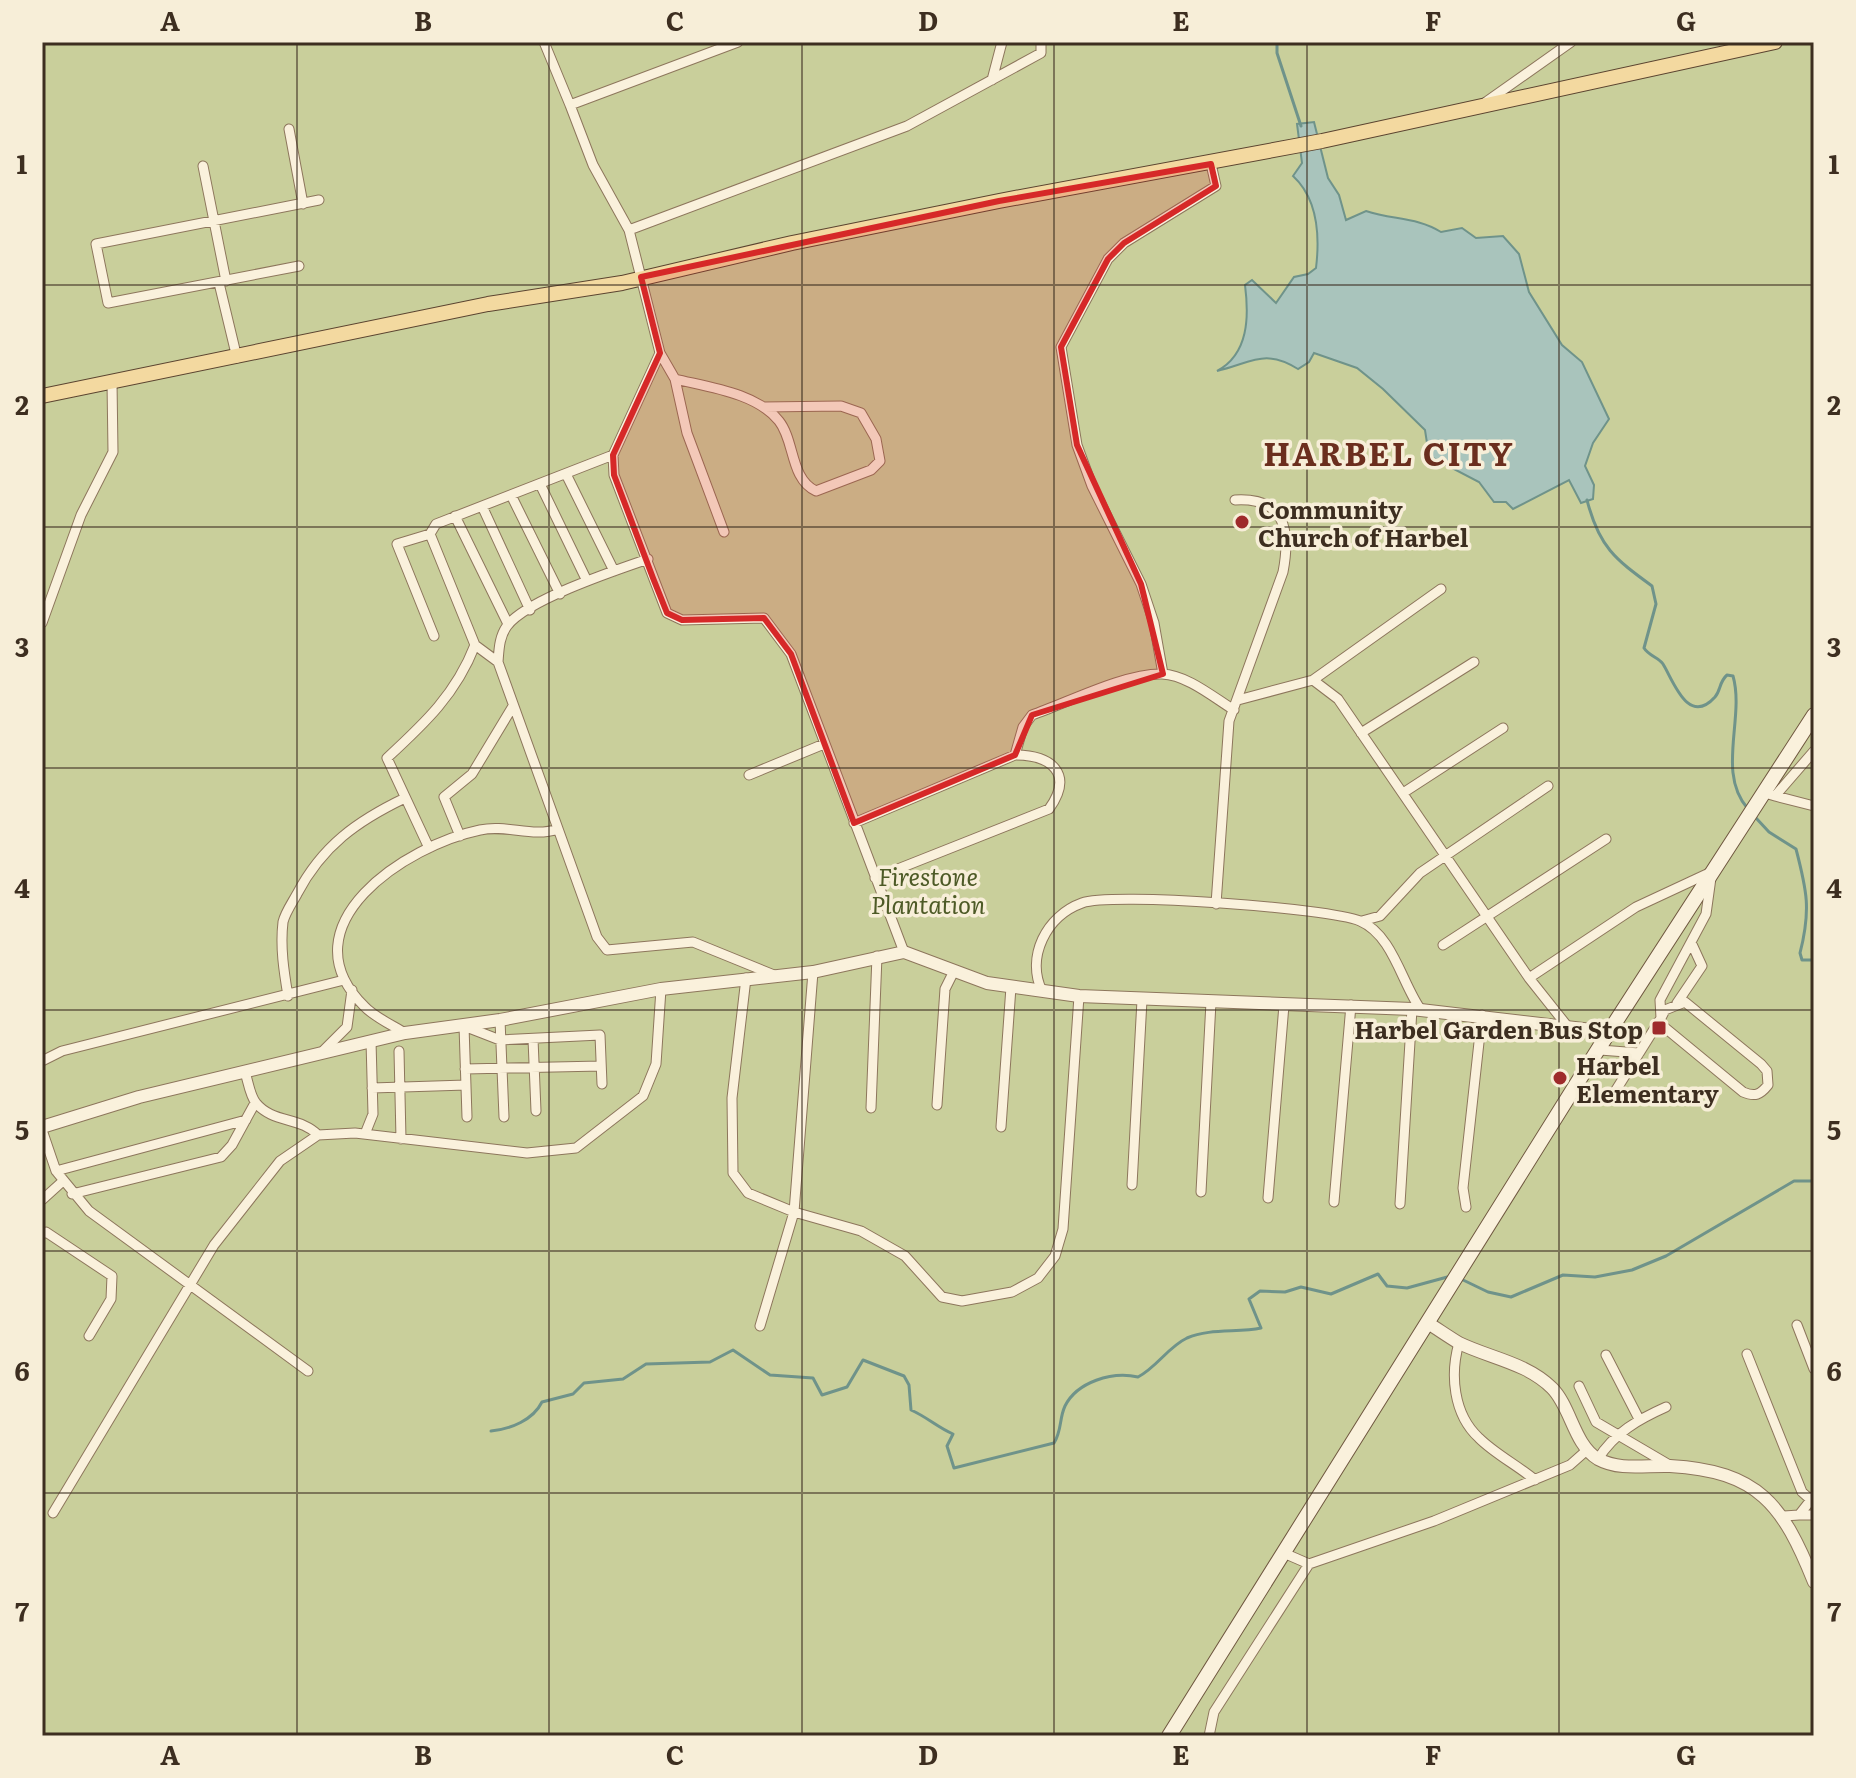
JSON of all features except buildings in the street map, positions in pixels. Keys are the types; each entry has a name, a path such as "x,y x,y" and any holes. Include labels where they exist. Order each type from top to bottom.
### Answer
{"main road":[{"path":"42,396 488,304 641,277 999,201 1211,164 1775,42"},
{"path":"1169,1736 1286,1554 1609,1032 1753,810 1768,795 1814,715"}],"street":[{"path":"544,42 593,165 629,230 660,353 675,379 687,433 724,532"},
{"path":"570,105 738,42"},
{"path":"992,80 1002,42"},
{"path":"629,230 907,126 1041,53 1041,42"},
{"path":"1475,109 1571,42"},
{"path":"289,129 303,204"},
{"path":"1163,674 1154,623 1141,584 1092,486 1077,445 1061,347 1108,259 1124,243 1216,186 1211,164"},
{"path":"203,166 237,358"},
{"path":"299,266 108,303 96,244 319,200"},
{"path":"660,353 613,455 614,475 667,613 682,620 764,618 791,654 904,952"},
{"path":"675,379 718,389 764,407 841,406 861,413 876,439 880,461 871,470 816,491 807,487 780,423 764,407"},
{"path":"42,623 81,515 113,452 112,382"},
{"path":"434,636 397,544 430,534 436,524 455,516 613,455"},
{"path":"566,474 614,571"},
{"path":"540,484 587,581"},
{"path":"511,495 560,594"},
{"path":"1216,904 1229,721 1242,678 1283,572 1288,548 1285,529 1276,511 1253,499 1235,500"},
{"path":"482,506 530,610"},
{"path":"455,516 508,624"},
{"path":"430,534 475,645 498,662"},
{"path":"648,559 587,581 508,624 501,638 498,662 597,937 607,950 693,942 774,975"},
{"path":"1015,755 1023,727 1032,715 1132,680 1163,674 1188,681 1236,705 1313,680 1441,589"},
{"path":"429,848 387,758 428,720 462,678 475,645"},
{"path":"1361,733 1474,662"},
{"path":"1313,680 1338,699 1529,978 1568,1027"},
{"path":"460,836 444,797 472,774 513,706"},
{"path":"1403,793 1503,728"},
{"path":"749,775 824,744"},
{"path":"1768,795 1814,751"},
{"path":"854,823 1015,755 1034,755 1056,768 1061,782 1058,796 1049,809 875,878"},
{"path":"1362,921 1380,916 1420,873 1548,786"},
{"path":"1768,795 1814,806"},
{"path":"288,996 282,959 284,919 301,886 334,842 362,818 405,798"},
{"path":"405,1033 365,1008 344,980 339,954 340,932 349,911 372,882 429,848 482,829 542,835 558,829"},
{"path":"1443,945 1606,839"},
{"path":"1611,1098 1660,1020 1665,1010 1685,1002 1767,1071 1768,1085 1762,1093 1752,1096 1743,1092 1660,1020 1660,1000 1706,914 1713,871"},
{"path":"1529,978 1636,907 1670,894 1713,871"},
{"path":"1042,991 1035,976 1037,951 1049,926 1066,910 1084,902 1216,904 1328,912 1362,921 1375,931 1388,949 1416,1010 1400,1204"},
{"path":"1677,1003 1702,966 1691,942"},
{"path":"308,1371 89,1211 56,1171 42,1128 139,1097 324,1050 405,1033 500,1020 661,989 813,972 904,952 954,971 1011,987 1079,996 1351,1005 1482,1015 1609,1032"},
{"path":"871,1108 877,956"},
{"path":"937,1105 945,989 954,971"},
{"path":"760,1326 794,1212 813,972"},
{"path":"746,978 732,1098 733,1173 748,1193 794,1212 861,1231 905,1256 942,1297 962,1301 1012,1292 1038,1278 1055,1256 1063,1229 1079,996"},
{"path":"42,1061 62,1051 344,980"},
{"path":"1001,1127 1011,987"},
{"path":"53,1513 214,1245 280,1161 318,1135 365,1134 527,1153 576,1148 643,1096 656,1064 661,989"},
{"path":"324,1050 347,1027 352,990"},
{"path":"1132,1185 1142,1000"},
{"path":"1201,1192 1211,1002"},
{"path":"1268,1198 1284,1005"},
{"path":"1334,1202 1351,1005"},
{"path":"1466,1207 1463,1188 1482,1015"},
{"path":"500,1020 504,1117"},
{"path":"464,1026 500,1040 600,1035 602,1084"},
{"path":"464,1026 467,1117"},
{"path":"533,1039 536,1111"},
{"path":"365,1134 373,1114 371,1041"},
{"path":"1600,1050 1639,1053"},
{"path":"399,1051 401,1139"},
{"path":"465,1069 601,1066"},
{"path":"245,1072 255,1103 277,1118 309,1125 318,1135"},
{"path":"372,1088 466,1085"},
{"path":"72,1194 221,1157 255,1103"},
{"path":"56,1171 246,1120"},
{"path":"42,1200 63,1181"},
{"path":"42,1234 46,1232 112,1276 111,1299 89,1336"},
{"path":"1428,1323 1459,1343 1535,1374 1553,1389 1587,1450 1598,1459 1620,1467 1671,1466 1733,1478 1764,1496 1784,1516 1814,1582"},
{"path":"1797,1325 1814,1369"},
{"path":"1459,1343 1453,1364 1453,1384 1477,1437 1535,1480"},
{"path":"1747,1354 1802,1492 1813,1498 1799,1515"},
{"path":"1606,1355 1639,1419"},
{"path":"1579,1386 1596,1422 1671,1466"},
{"path":"1598,1459 1617,1436 1639,1419 1666,1407"},
{"path":"1209,1736 1214,1712 1309,1564 1434,1521 1535,1480 1570,1465 1587,1450"},
{"path":"1784,1516 1814,1515"},
{"path":"1286,1554 1309,1564"}],"highlighted area":[{"path":"1211,164 1216,186 1124,243 1108,259 1061,347 1077,445 1141,584 1163,674 1032,715 1015,755 854,823 791,654 764,618 682,620 667,613 653,578 614,475 613,455 660,353 641,277 999,201"}],"green space":[{"name":"Firestone Plantation","path":"42,42 1814,42 1814,1736 42,1736"}],"water":[{"path":"1314,122 1328,178 1339,195 1346,220 1366,211 1414,221 1441,232 1462,228 1476,238 1503,236 1519,254 1529,292 1562,345 1582,362 1609,419 1593,443 1585,466 1594,485 1593,499 1581,503 1569,480 1513,509 1506,502 1494,502 1479,482 1429,456 1425,430 1383,389 1357,368 1314,353 1309,362 1298,369 1267,358 1217,371 1228,364 1241,344 1247,309 1245,285 1252,280 1276,303 1294,277 1308,274 1316,268 1318,243 1315,218 1308,195 1293,176 1302,163 1297,124"}],"waterway":[{"path":"1277,42 1277,53 1301,126"},
{"path":"1587,500 1603,541 1618,559 1652,586 1656,604 1644,648 1663,664 1683,698 1697,707 1705,705 1715,697 1724,678 1733,676 1736,709 1732,762 1739,795 1748,809"},
{"path":"1756,818 1769,832 1796,849 1806,901 1806,925 1800,953 1802,960 1814,960"},
{"path":"1461,1279 1488,1292 1511,1297 1563,1275 1595,1277 1632,1270 1666,1256 1794,1181 1814,1181"},
{"path":"491,1431 521,1422 533,1414 542,1402 573,1394 584,1383 623,1379 646,1364 710,1362 733,1350 770,1375 813,1378 822,1395 847,1387 863,1360 904,1376 909,1385 911,1410 953,1434 947,1446 954,1468 1054,1443 1065,1406 1078,1390 1107,1377 1138,1377 1187,1338 1205,1333 1261,1328 1249,1299 1260,1291 1285,1292 1301,1287 1331,1294 1378,1274 1387,1286 1407,1288 1451,1276"}],"place":[{"name":"Community Church of Harbel","path":"1242,522"},
{"name":"Harbel Garden Bus Stop","path":"1659,1028"},
{"name":"Harbel Elementary","path":"1560,1078"}],"district":[{"name":"HARBEL CITY","path":"1389,452"}]}
